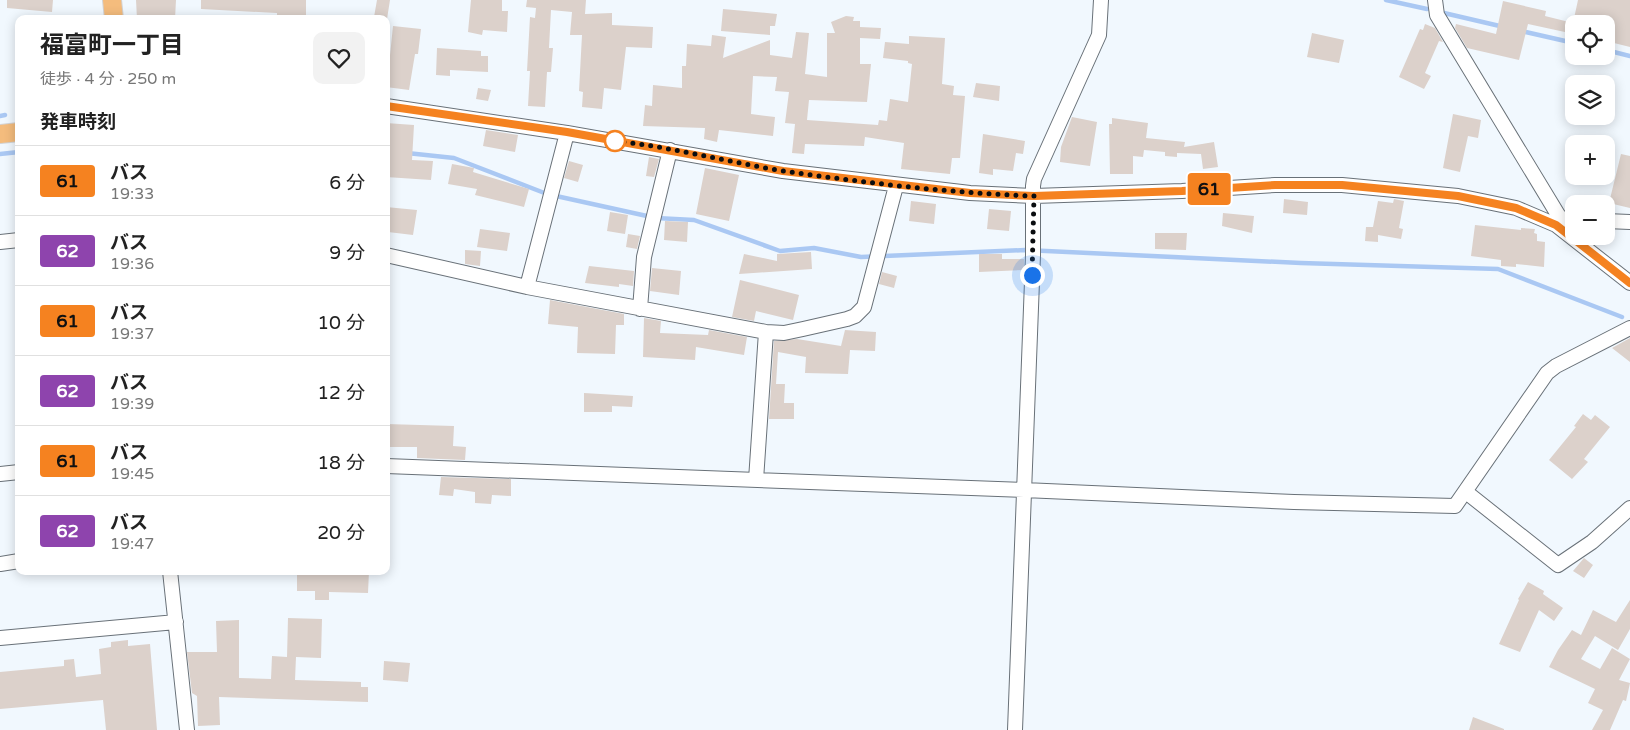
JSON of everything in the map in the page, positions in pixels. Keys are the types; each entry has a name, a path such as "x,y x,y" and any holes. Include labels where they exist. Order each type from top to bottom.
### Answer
{"main road":[{"path":"112,0 114,15"},
{"path":"0,134 15,132"}],"street":[{"path":"1015,730 1034,179 1099,35 1101,0"},
{"path":"1435,0 1437,15 1563,221 1630,283"},
{"path":"390,107 567,132 783,171 896,186 970,193 1034,196 1182,191 1275,185 1342,185 1425,192 1490,202 1563,221"},
{"path":"527,287 567,132"},
{"path":"640,309 644,257 670,150"},
{"path":"390,256 527,287 640,309 766,332 797,331 847,319 855,316 864,307 896,186"},
{"path":"1615,221 1630,222"},
{"path":"0,242 15,240"},
{"path":"390,466 1455,506 1547,373 1556,366 1630,328"},
{"path":"756,480 766,332"},
{"path":"0,474 15,472"},
{"path":"1466,492 1558,565 1592,542 1630,508"},
{"path":"0,564 15,562"},
{"path":"170,575 187,730"},
{"path":"0,638 176,622"}],"building":[{"path":"7,0 53,0 52,12 7,8"},
{"path":"136,0 176,0 175,15 137,15"},
{"path":"201,0 306,0 306,15 277,15 277,13 201,9"},
{"path":"377,0 390,0 388,15 374,15"},
{"path":"471,0 502,0 502,11 508,11 507,32 483,30 482,35 468,32"},
{"path":"527,0 586,0 585,14 612,13 612,25 653,27 652,48 626,47 621,90 604,88 602,109 582,107 583,92 579,91 582,35 570,35 572,12 551,10 549,48 553,48 551,72 547,72 545,107 528,106 530,71 527,71 530,17 535,18 536,8 526,7"},
{"path":"1578,0 1630,0 1630,47 1615,43 1615,15 1575,15"},
{"path":"1503,1 1546,11 1545,16 1565,21 1565,32 1528,24 1519,60 1467,48 1455,28 1456,24 1496,34"},
{"path":"723,9 777,14 775,26 770,26 770,35 721,31"},
{"path":"846,16 854,17 853,21 860,21 860,27 881,28 880,39 860,38 860,64 871,64 867,102 809,100 807,120 878,125 879,120 887,121 890,99 908,102 912,64 908,63 908,61 883,58 885,42 909,44 909,36 945,38 942,84 954,86 953,95 965,96 960,158 952,158 950,174 901,169 904,143 865,137 864,146 805,144 804,154 792,153 795,124 785,123 789,92 775,91 777,77 753,76 751,114 775,117 773,136 719,130 717,142 704,139 705,128 643,126 645,105 652,106 653,85 682,88 682,66 686,66 687,44 711,46 712,35 726,37 723,58 770,40 770,55 792,58 796,32 809,33 805,74 827,77 827,33 835,33 831,22"},
{"path":"1425,24 1435,28 1443,42 1439,41 1425,73 1431,76 1424,89 1399,77 1420,29 1423,30"},
{"path":"393,26 421,29 418,54 415,54 409,90 390,88 390,55"},
{"path":"1312,33 1344,40 1339,63 1307,57"},
{"path":"437,48 481,51 481,56 488,56 488,72 450,70 450,76 436,75"},
{"path":"976,83 1000,86 999,101 973,97"},
{"path":"478,88 491,90 488,101 476,99"},
{"path":"1453,114 1481,120 1478,138 1468,136 1460,172 1443,168"},
{"path":"1072,117 1097,122 1090,166 1060,162 1061,147"},
{"path":"1112,118 1148,123 1146,138 1185,142 1184,147 1214,142 1218,167 1203,169 1201,154 1177,153 1177,157 1165,156 1165,152 1144,150 1143,157 1133,156 1133,174 1110,174 1109,124 1112,124"},
{"path":"390,123 414,125 412,160 433,161 431,180 390,177"},
{"path":"486,130 518,135 515,152 483,146"},
{"path":"983,134 1025,141 1023,154 1016,153 1013,171 993,169 993,175 979,173"},
{"path":"1621,154 1630,156 1630,208 1615,204 1615,195 1611,195 1615,185"},
{"path":"649,157 659,159 654,177 646,176"},
{"path":"569,161 583,165 578,182 564,178"},
{"path":"452,164 474,168 473,172 529,189 524,207 475,195 477,189 448,184"},
{"path":"705,168 739,175 729,221 696,214"},
{"path":"1284,199 1308,202 1307,215 1283,213"},
{"path":"1394,199 1404,201 1399,228 1403,229 1401,239 1378,235 1378,242 1365,241 1366,227 1373,227 1378,201 1393,203"},
{"path":"911,201 936,204 934,224 909,221"},
{"path":"390,207 417,210 413,235 390,232"},
{"path":"989,209 1011,211 1009,231 987,229"},
{"path":"610,212 628,215 625,234 607,231"},
{"path":"1223,213 1254,216 1252,233 1222,226"},
{"path":"665,221 688,222 687,242 664,240"},
{"path":"1475,225 1521,230 1521,228 1535,229 1534,233 1537,234 1537,241 1545,242 1544,267 1516,264 1516,267 1501,266 1501,260 1471,256"},
{"path":"480,229 510,233 507,251 477,247"},
{"path":"1155,233 1187,233 1186,250 1155,249"},
{"path":"628,234 640,236 637,249 626,247"},
{"path":"465,250 481,251 480,266 465,264"},
{"path":"811,252 812,269 739,274 744,254 777,261 777,254"},
{"path":"979,254 1002,254 1002,259 1024,259 1024,270 979,272"},
{"path":"589,266 634,271 633,286 619,284 619,287 585,283"},
{"path":"652,268 681,271 679,295 650,291"},
{"path":"882,272 897,276 894,288 879,284"},
{"path":"740,280 799,295 793,320 756,311 754,321 732,317"},
{"path":"550,300 624,314 624,325 616,325 615,354 577,353 578,327 548,324"},
{"path":"644,318 661,321 660,333 708,335 709,330 747,337 744,355 696,347 695,360 643,357"},
{"path":"845,330 876,332 875,351 850,350 848,374 805,373 806,357 778,352 776,384 785,384 784,403 794,403 794,419 769,419 774,341 797,339 841,346"},
{"path":"1630,338 1630,362 1612,348"},
{"path":"584,393 633,396 632,407 612,406 612,412 584,412"},
{"path":"1583,414 1591,420 1595,415 1610,427 1584,459 1588,462 1572,479 1549,460 1576,427 1574,426"},
{"path":"390,424 454,426 453,446 466,447 465,460 417,458 417,447 390,447"},
{"path":"441,477 511,479 511,496 492,495 491,504 475,503 475,492 454,489 453,496 439,495"},
{"path":"1584,558 1593,565 1584,578 1573,571"},
{"path":"297,575 369,575 368,593 329,592 329,600 315,600 315,591 297,591"},
{"path":"1528,582 1544,591 1543,594 1563,608 1554,621 1539,610 1520,652 1499,644 1518,599"},
{"path":"1630,600 1630,629 1618,650 1595,636 1581,659 1600,669 1612,648 1630,659 1619,680 1630,683 1626,701 1623,700 1610,730 1592,730 1603,710 1588,703 1595,689 1549,667 1572,630 1581,635 1593,610 1616,622"},
{"path":"288,618 322,619 321,658 296,657 295,680 361,682 361,687 368,687 368,702 219,697 220,725 198,726 197,696 192,693 187,652 217,652 216,621 239,620 239,678 271,679 272,656 287,657"},
{"path":"128,640 128,646 150,644 157,730 106,730 103,700 0,709 0,672 64,666 64,660 74,659 76,677 101,674 99,649 111,647 111,642"},
{"path":"384,661 410,663 408,682 383,680"},
{"path":"1473,717 1504,729 1504,730 1469,730"}],"waterway":[{"path":"1386,0 1427,9"},
{"path":"1444,13 1504,27"},
{"path":"1521,31 1565,41"},
{"path":"1615,52 1630,56"},
{"path":"0,116 5,115"},
{"path":"0,154 15,152"},
{"path":"407,153 454,158 547,194 656,218 694,220 780,251 814,248 861,257 1025,250 1301,263 1498,269 1622,317"}],"bus line":[{"name":"61","path":"390,107 567,132 783,171 896,186 970,193 1034,196 1182,191 1275,185 1342,185 1458,196 1516,208 1556,225 1630,283"}],"route":[{"path":"615,141 783,171 896,186 970,193 1034,196 1032,275"}]}
